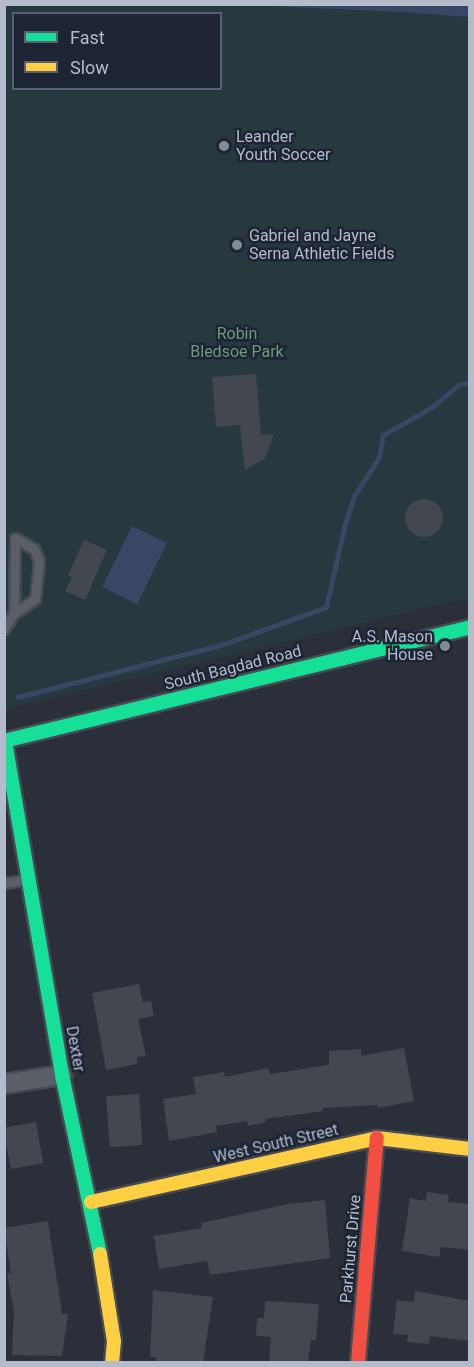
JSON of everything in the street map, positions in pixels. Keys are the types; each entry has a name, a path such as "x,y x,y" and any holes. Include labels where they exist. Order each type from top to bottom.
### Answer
{"street":[{"name":"South Bagdad Road","path":"5,741 470,627"},
{"name":"Dexter","path":"5,741 62,1075 91,1202 114,1341 112,1362"},
{"path":"4,1084 62,1075"},
{"name":"West South Street","path":"91,1202 377,1138 470,1149"},
{"name":"Parkhurst Drive","path":"357,1362 377,1138"}],"lane":[{"path":"4,629 14,613 35,599 39,561 34,549 15,538 14,613"},
{"path":"4,883 29,880"}],"green space":[{"name":"Robin Bledsoe Park","path":"5,5 469,5 469,597 5,709"}],"water":[{"path":"251,5 469,5 469,17 403,12"},
{"path":"132,526 167,543 137,604 102,587"}],"building":[{"path":"256,374 261,435 274,434 265,458 245,470 240,425 216,427 212,377"},
{"path":"424,499 437,505 443,518 437,531 424,537 411,531 405,518 411,505"},
{"path":"84,540 107,550 85,600 65,591 72,577 68,575"},
{"path":"139,984 143,1002 151,1001 154,1016 138,1019 146,1056 137,1057 137,1064 106,1070 92,993"},
{"path":"404,1048 414,1101 378,1108 377,1105 322,1108 323,1111 265,1119 266,1122 248,1126 247,1121 216,1126 217,1132 169,1141 163,1099 196,1094 193,1077 224,1072 225,1077 268,1068 270,1074 329,1065 329,1051 361,1049 361,1056"},
{"path":"139,1094 143,1145 110,1147 106,1096"},
{"path":"36,1122 43,1163 11,1169 4,1128"},
{"path":"427,1192 449,1195 448,1202 470,1204 470,1250 441,1247 439,1257 402,1251 410,1198 426,1201"},
{"path":"325,1200 330,1258 210,1275 207,1261 159,1269 154,1236 202,1228 201,1223 288,1204"},
{"path":"48,1221 62,1314 68,1314 62,1356 12,1355 14,1312 7,1274 11,1273 4,1228"},
{"path":"153,1290 213,1297 203,1362 156,1362 156,1357 150,1357"},
{"path":"415,1291 470,1301 470,1341 430,1336 429,1344 407,1342 408,1335 393,1334 397,1300 414,1302"},
{"path":"265,1301 319,1304 316,1340 311,1340 308,1362 269,1362 271,1337 256,1336 257,1318 264,1318"}],"waterway":[{"path":"18,697 224,644 326,607 345,524 354,496 379,457 383,435 432,407 458,385 470,382"}],"traffic: fast":[{"path":"4,741 470,627"},
{"path":"5,741 62,1075 100,1254"}],"traffic: slow":[{"path":"91,1202 377,1138 470,1149"},
{"path":"100,1254 114,1341 112,1362"}],"traffic: jam":[{"path":"358,1362 377,1138"}],"place":[{"name":"Leander Youth Soccer","path":"224,146"},
{"name":"Gabriel and Jayne Serna Athletic Fields","path":"237,245"},
{"name":"A.S. Mason House","path":"445,646"}]}
